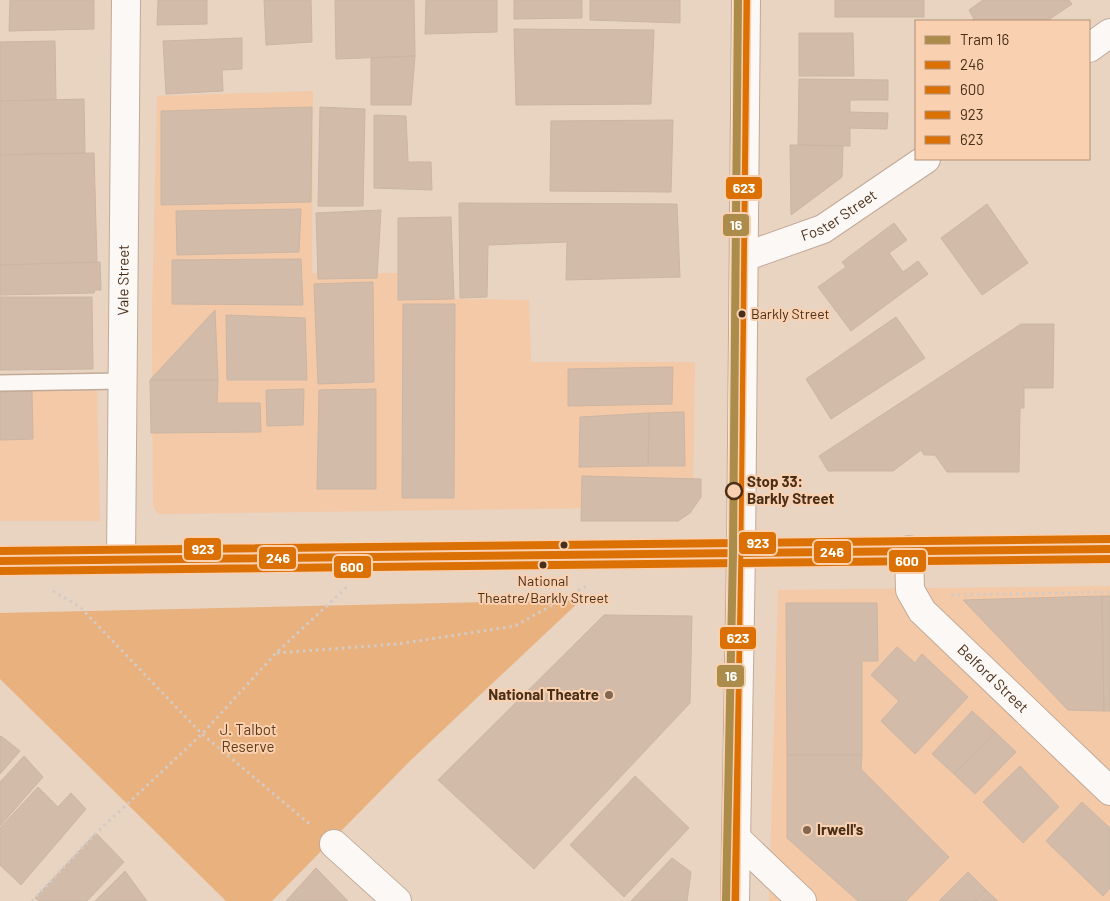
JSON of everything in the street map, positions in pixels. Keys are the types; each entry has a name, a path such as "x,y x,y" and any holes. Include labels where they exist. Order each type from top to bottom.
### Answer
{"main road":[{"name":"Vale Street","path":"121,560 126,0"},
{"path":"735,901 741,552 746,0"},
{"path":"1090,47 1110,33"},
{"name":"Foster Street","path":"744,257 823,229 925,160"},
{"path":"0,561 1110,549"},
{"name":"Belford Street","path":"909,550 910,590 922,611 1110,790"},
{"path":"736,838 802,901"},
{"path":"334,844 396,901"}],"lane":[{"path":"0,383 122,380"}],"path":[{"path":"32,901 93,836 202,734 276,653 381,556"},
{"path":"276,653 398,644 515,626 597,580"},
{"path":"48,589 80,607 202,734 334,844"},
{"path":"913,596 1110,592"}],"shaded area":[{"path":"313,91 312,273 398,273 398,298 529,300 531,362 695,362 693,499 685,507 158,514 153,506 152,315 157,96"},
{"path":"97,388 100,521 0,521 0,390"},
{"path":"1110,586 1110,901 769,901 778,590"}],"green space":[{"name":"J. Talbot Reserve","path":"581,600 410,761 272,901 226,901 0,679 0,613"}],"building":[{"path":"10,0 94,0 94,29 9,31"},
{"path":"158,0 207,0 207,24 157,25"},
{"path":"264,0 311,0 312,42 266,45"},
{"path":"335,0 414,0 415,56 336,59"},
{"path":"426,0 497,0 497,32 425,34"},
{"path":"514,0 582,0 582,18 514,19"},
{"path":"590,0 680,0 680,23 590,20"},
{"path":"835,0 924,0 924,17 835,17"},
{"path":"983,0 1069,0 1072,4 1048,20 972,20 974,19 969,10"},
{"path":"514,29 654,30 651,104 516,105"},
{"path":"799,33 853,33 854,76 799,76"},
{"path":"242,38 242,69 222,70 223,91 166,94 163,41"},
{"path":"55,41 56,100 0,101 0,42"},
{"path":"415,56 411,105 371,105 371,58"},
{"path":"799,79 888,80 888,100 850,100 850,112 888,113 887,129 850,128 850,146 798,145"},
{"path":"84,99 85,153 0,155 0,101"},
{"path":"312,107 311,202 161,205 161,111"},
{"path":"320,107 365,109 363,206 318,206"},
{"path":"374,115 406,116 408,162 431,162 432,190 374,188"},
{"path":"673,120 671,192 550,191 551,121"},
{"path":"790,145 843,146 842,177 791,215"},
{"path":"94,153 97,263 0,265 0,155"},
{"path":"459,203 677,204 680,277 566,280 567,242 488,245 487,297 460,298"},
{"path":"987,204 1028,263 982,295 941,238"},
{"path":"301,209 299,252 177,255 176,211"},
{"path":"381,210 377,278 318,279 316,213"},
{"path":"451,217 454,299 398,300 398,218"},
{"path":"894,223 907,240 889,253 903,272 918,261 928,274 851,331 818,287 846,267 842,262"},
{"path":"301,259 303,305 172,304 172,260"},
{"path":"100,262 101,290 95,290 94,293 0,295 0,265"},
{"path":"373,282 374,382 318,384 314,284"},
{"path":"0,297 92,297 93,369 0,370"},
{"path":"403,304 455,304 454,498 402,498"},
{"path":"215,310 218,380 150,380"},
{"path":"226,315 305,318 307,380 227,380"},
{"path":"896,317 925,358 831,419 806,379"},
{"path":"1021,324 1054,324 1053,388 1024,388 1024,408 1020,408 1019,472 947,472 935,455 924,455 921,450 893,471 828,471 819,456"},
{"path":"673,367 672,404 568,406 568,369"},
{"path":"150,380 218,380 217,403 260,403 261,432 151,433"},
{"path":"304,389 303,425 267,426 266,390"},
{"path":"376,389 376,489 317,489 319,390"},
{"path":"32,391 33,439 0,440 0,392"},
{"path":"684,412 685,466 648,466 649,413"},
{"path":"649,413 648,466 579,467 580,417"},
{"path":"582,476 701,479 701,497 690,513 678,521 581,521"},
{"path":"1102,596 1104,711 1068,710 963,600"},
{"path":"1102,596 1110,596 1110,711 1104,711"},
{"path":"786,603 877,603 878,661 862,661 862,755 787,755"},
{"path":"604,615 692,616 690,703 534,869 438,780"},
{"path":"897,647 915,663 922,654 968,697 915,754 881,721 899,701 871,675"},
{"path":"972,711 995,732 954,774 932,754"},
{"path":"995,732 1016,752 975,794 954,774"},
{"path":"0,737 20,751 0,774"},
{"path":"787,755 862,755 861,769 949,857 906,901 858,901 787,838"},
{"path":"24,756 43,777 0,826 0,782"},
{"path":"1020,766 1059,807 1023,843 983,802"},
{"path":"635,776 689,828 624,897 570,845"},
{"path":"38,787 58,807 71,793 86,809 21,885 0,865 0,828"},
{"path":"1082,802 1110,828 1110,888 1103,896 1046,841"},
{"path":"96,833 124,862 87,901 39,901 35,898"},
{"path":"672,858 691,872 687,901 631,901"},
{"path":"316,868 348,901 286,901"},
{"path":"125,871 147,901 95,901"},
{"path":"968,872 986,890 975,901 939,901"},
{"path":"986,890 998,901 975,901"}],"tram line":[{"name":"16","path":"726,901 733,552 738,0"}],"transit line":[{"name":"623","path":"735,901 746,0"},
{"name":"923","path":"0,551 1110,539"},
{"name":"246","path":"0,561 1110,549"},
{"name":"600","path":"0,571 1110,559"}],"place":[{"name":"Barkly Street","path":"742,314"},
{"name":"Stop 33: Barkly Street","path":"734,491"},
{"name":"National Theatre/Barkly Street","path":"543,565"},
{"name":"National Theatre","path":"609,695"},
{"name":"Irwell's","path":"807,830"}]}
